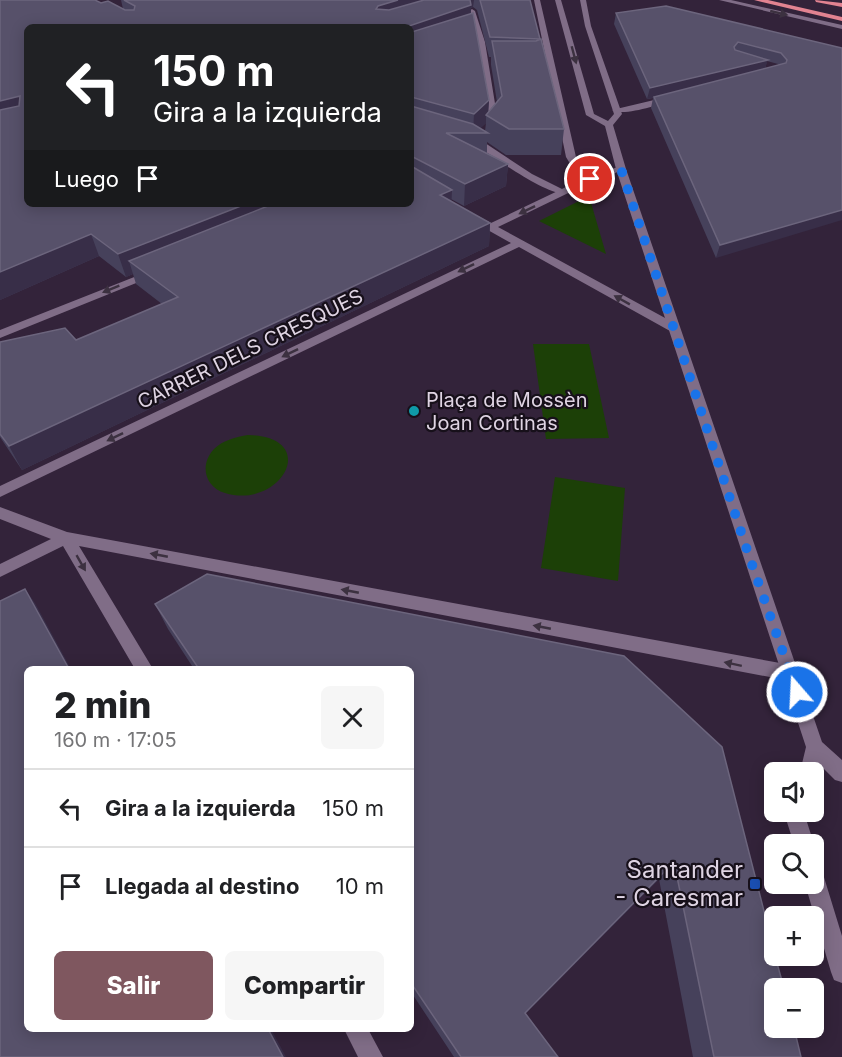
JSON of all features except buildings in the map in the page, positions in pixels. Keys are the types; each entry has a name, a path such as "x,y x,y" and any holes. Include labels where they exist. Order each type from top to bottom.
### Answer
{"highway":[{"path":"758,0 842,19"},
{"path":"819,0 842,5"}],"street":[{"path":"537,0 571,157 581,175"},
{"path":"558,0 590,115 609,125 619,164 815,747 842,773"},
{"path":"583,0 588,26 618,114 609,125"},
{"path":"722,0 842,27"},
{"path":"472,11 484,61 494,122 476,141"},
{"path":"466,29 477,26"},
{"path":"484,61 494,61"},
{"path":"616,110 640,107 682,96"},
{"path":"456,136 476,141 529,176 563,192"},
{"path":"491,227 619,164"},
{"path":"461,211 674,328"},
{"name":"CARRER DELS CRESQUES","path":"0,492 519,243"},
{"path":"0,334 166,267"},
{"path":"0,513 66,538 791,673"},
{"path":"0,571 66,538"},
{"path":"66,538 142,666"},
{"path":"811,762 815,747"},
{"path":"819,894 842,972"},
{"path":"357,1032 371,1057"}],"green space":[{"path":"589,196 606,254 539,221"},
{"path":"533,344 589,344 609,438 546,439"},
{"path":"248,435 271,439 284,447 288,459 285,471 276,483 263,491 245,495 218,490 206,475 209,455 221,443"},
{"path":"555,477 625,488 618,581 541,568"}],"place":[{"name":"Plaça de Mossèn Joan Cortinas","path":"414,411"},
{"name":"Santander - Caresmar","path":"755,884"}],"route":[{"path":"590,179 621,169 749,556 797,692"}]}
